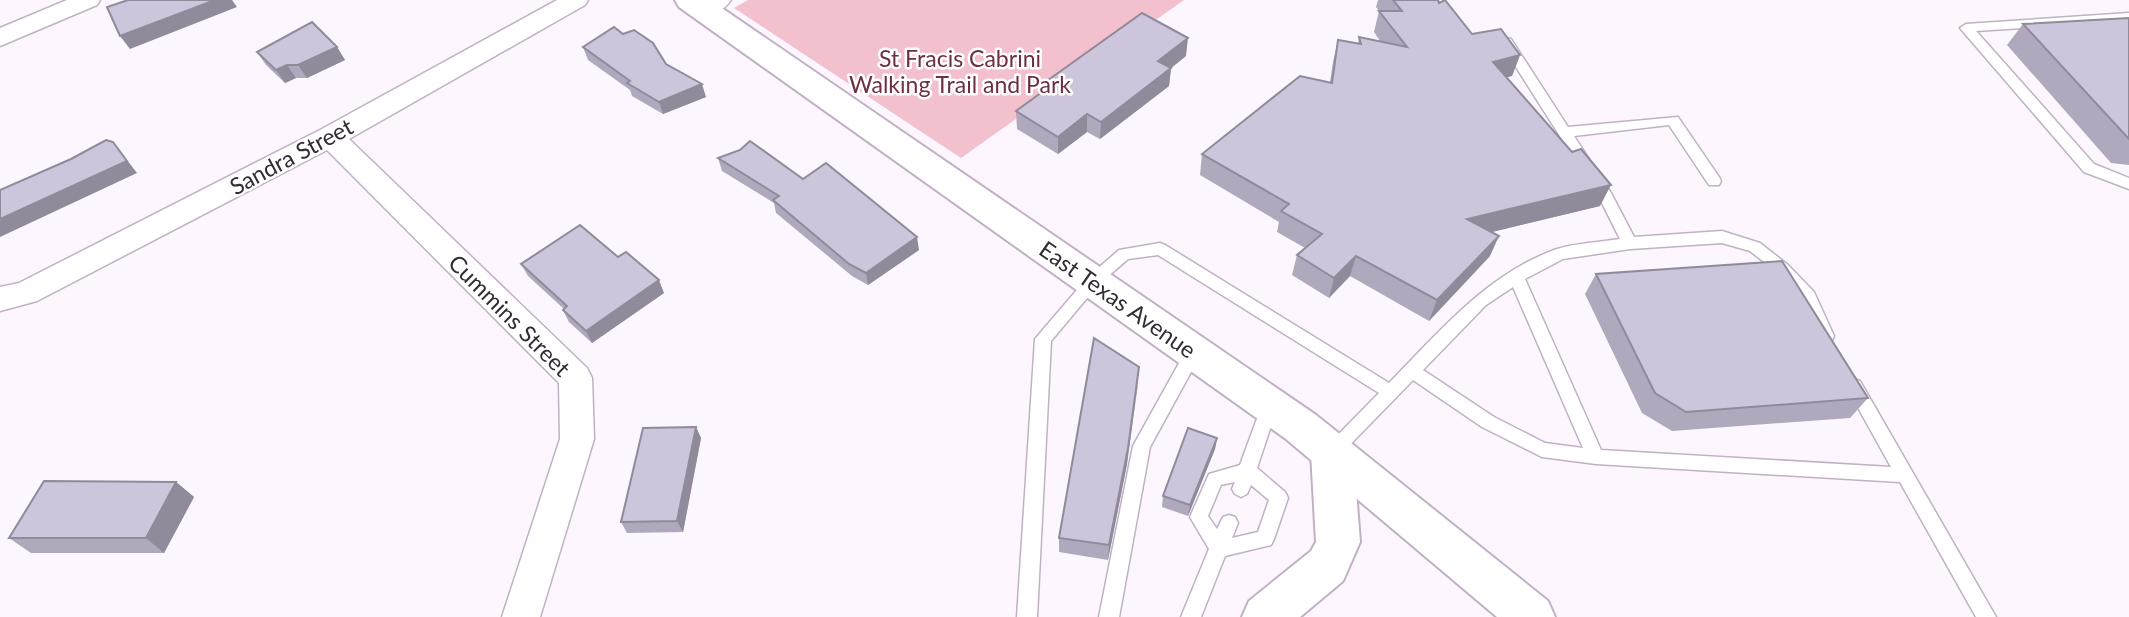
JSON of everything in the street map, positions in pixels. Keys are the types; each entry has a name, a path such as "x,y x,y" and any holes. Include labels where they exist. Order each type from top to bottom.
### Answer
{"street":[{"path":"0,38 88,0"},
{"name":"Sandra Street","path":"0,299 26,293 330,137 576,0"},
{"name":"East Texas Avenue","path":"704,3 1270,405 1332,452 1532,617"},
{"name":"Cummins Street","path":"330,137 575,378 577,439 521,617"},
{"path":"1265,617 1327,566 1338,542 1332,452"}],"lane":[{"path":"2129,17 1966,27 2089,168 2129,184"},
{"path":"1505,40 1606,197 1630,243"},
{"path":"1564,132 1673,120 1714,181"},
{"path":"1332,452 1480,301 1516,277 1560,254 1630,243 1722,237 1755,247 1783,269 1808,296 1832,347"},
{"path":"1027,617 1043,339 1093,281 1124,254 1160,249 1391,393"},
{"path":"1516,277 1596,457"},
{"path":"1109,617 1142,446 1194,352"},
{"path":"1845,370 1986,617"},
{"path":"1412,371 1488,422 1542,450 1596,457 1905,475"},
{"path":"1241,489 1270,405"},
{"path":"1220,549 1265,539 1279,498 1248,471"},
{"path":"1220,549 1199,517 1215,479 1248,471"},
{"path":"1191,617 1230,523"}],"green space":[{"name":"St Fracis Cabrini Walking Trail and Park","path":"748,0 1184,0 961,158 734,8"}],"building":[{"path":"128,0 215,0 120,36 107,7"},
{"path":"1393,0 1438,0 1439,3 1445,0 1472,34 1501,29 1520,55 1493,62 1572,152 1581,149 1611,185 1467,219 1499,236 1437,300 1356,256 1334,278 1297,255 1322,234 1281,211 1289,204 1202,154 1300,76 1332,83 1338,40 1361,44 1359,37 1407,47 1379,11 1402,11"},
{"path":"1142,13 1188,38 1158,61 1171,68 1101,122 1087,114 1058,137 1016,111 1049,87 1044,83"},
{"path":"2129,18 2129,139 2023,24"},
{"path":"312,22 337,47 298,65 287,65 276,70 257,52"},
{"path":"614,27 623,34 634,30 653,43 666,64 702,84 659,102 627,83 630,81 583,47"},
{"path":"106,140 113,142 127,161 0,219 0,190 71,159"},
{"path":"750,141 803,179 826,163 917,237 866,273 849,264 773,200 779,196 718,158 740,150"},
{"path":"580,225 618,257 626,252 659,280 586,331 563,310 567,306 521,264"},
{"path":"1782,261 1868,398 1686,412 1655,393 1596,274"},
{"path":"1094,338 1139,367 1128,448 1109,545 1059,538"},
{"path":"696,427 677,521 621,522 643,428"},
{"path":"1188,428 1217,438 1190,505 1163,496"},
{"path":"44,481 176,482 146,538 9,538"}]}
